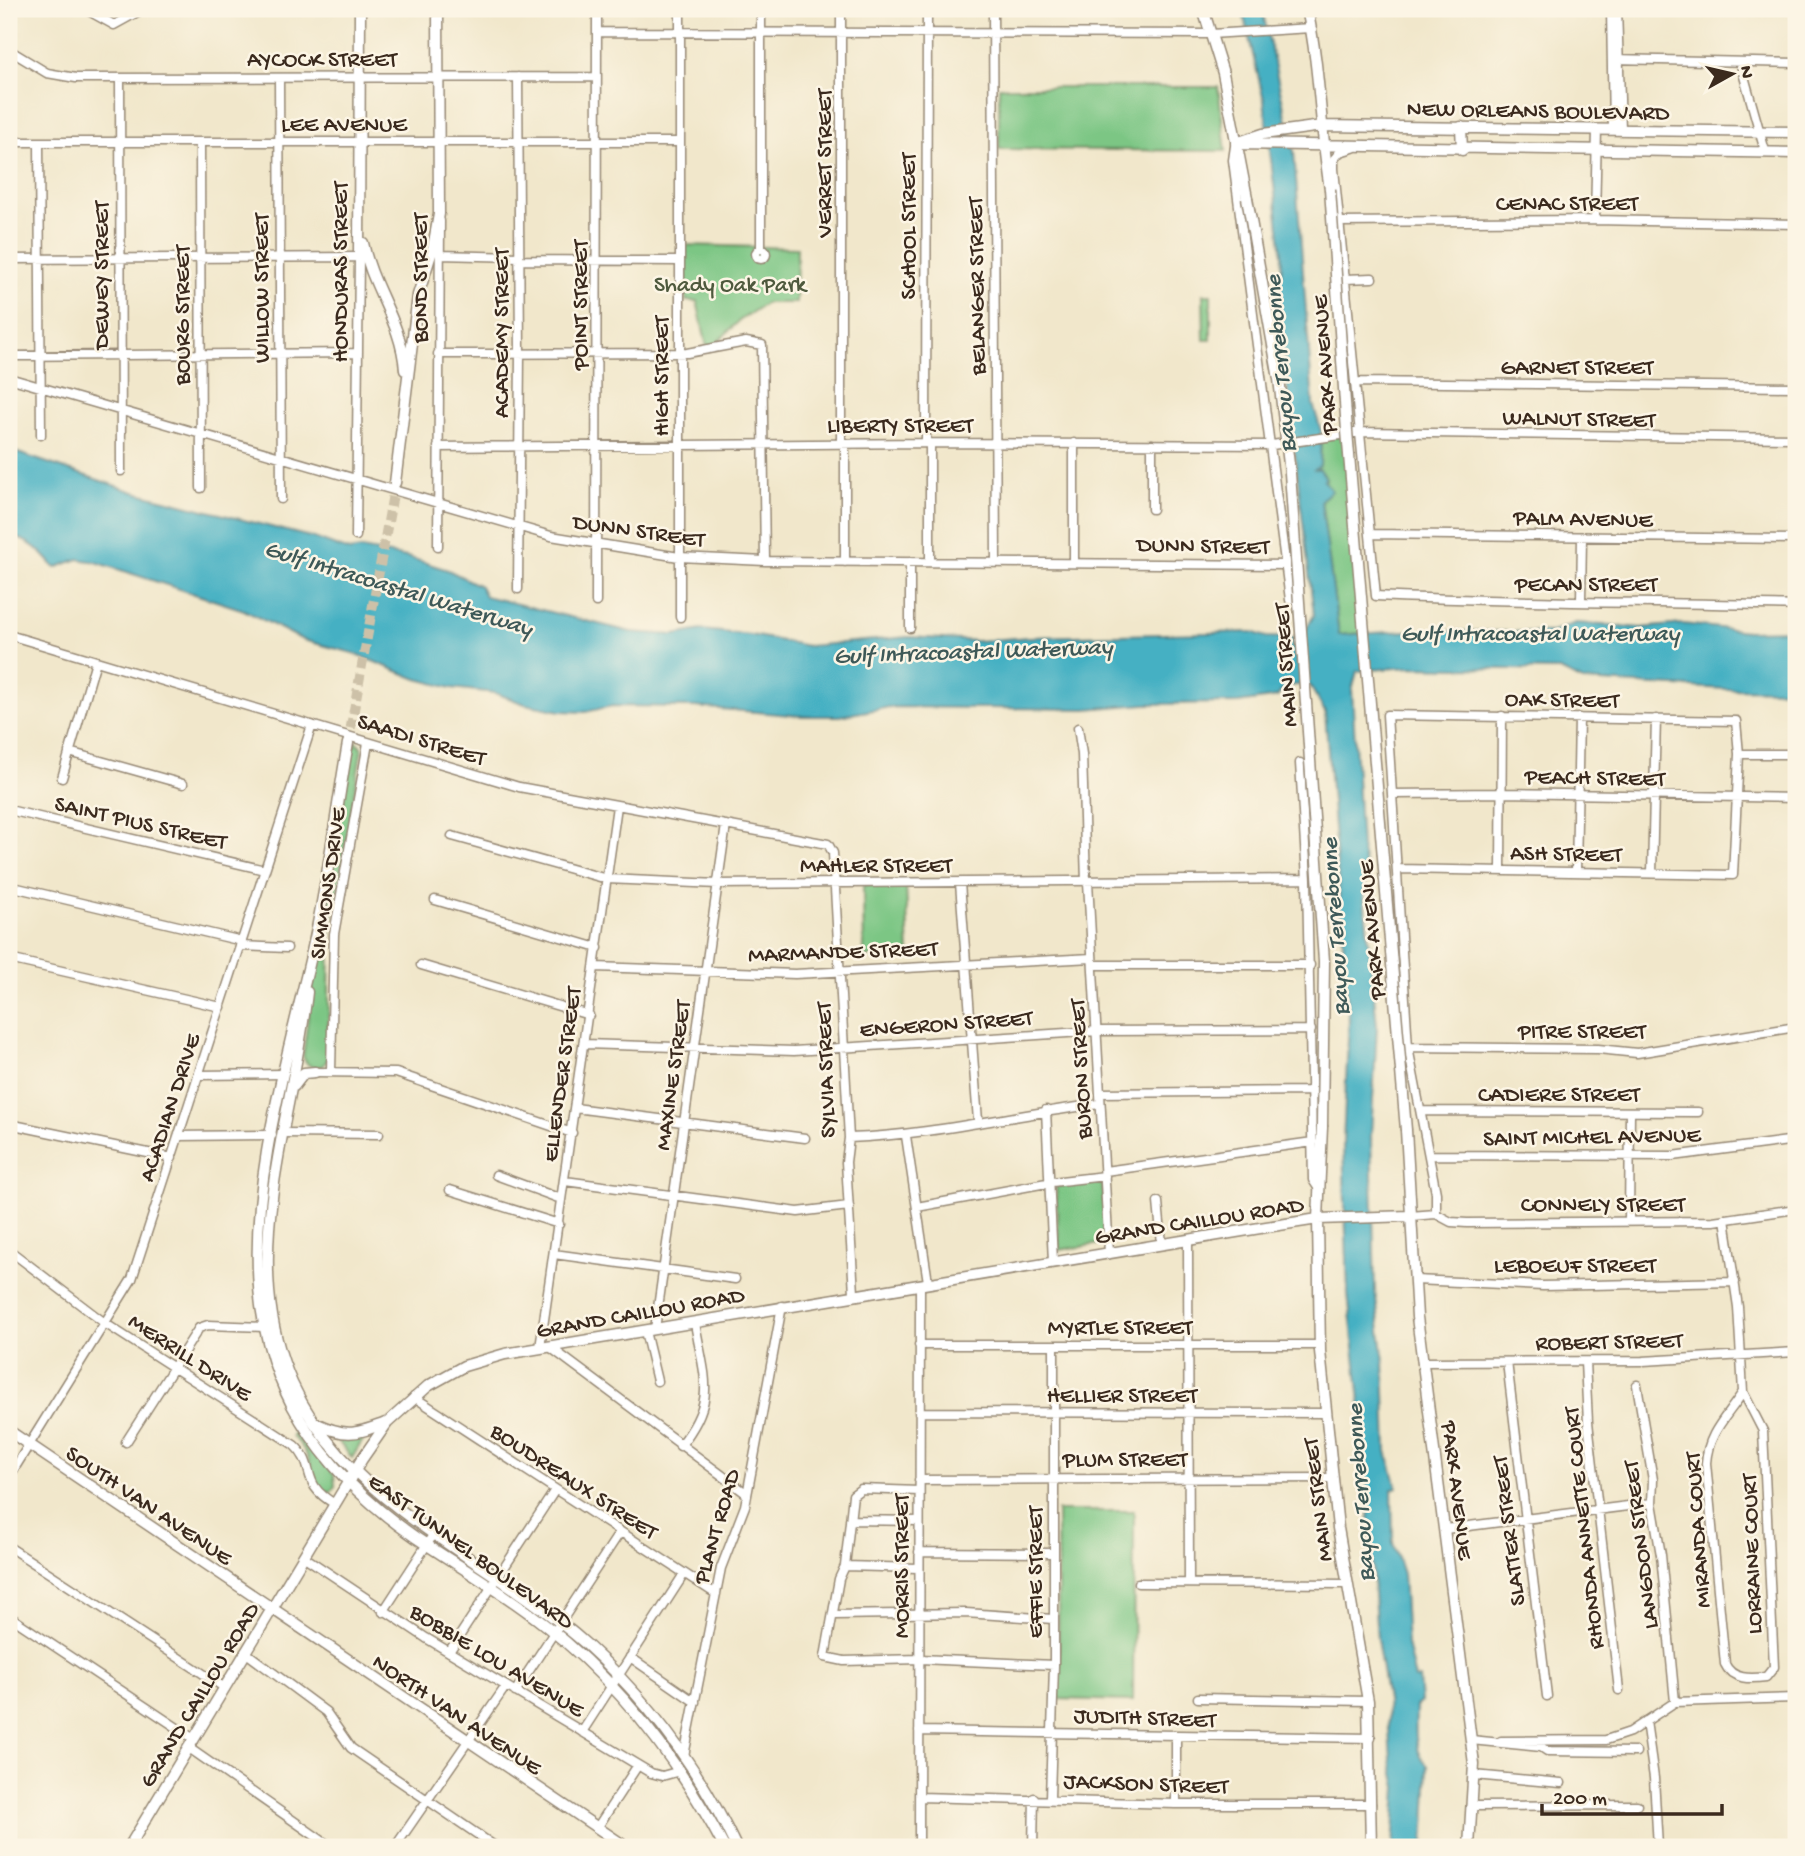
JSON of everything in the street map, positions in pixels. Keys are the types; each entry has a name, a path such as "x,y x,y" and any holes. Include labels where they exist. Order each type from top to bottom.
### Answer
{"main road":[{"name":"HONDURAS STREET","path":"359,257 360,9"},
{"name":"BOND STREET","path":"438,9 439,214"},
{"name":"MAIN STREET","path":"1203,9 1223,74 1247,198 1279,379 1290,473 1324,961 1318,1219 1320,1345 1332,1478 1346,1584 1368,1701 1371,1738 1371,1847"},
{"name":"PARK AVENUE","path":"1307,9 1330,189 1347,431 1406,1130 1415,1280 1471,1740 1474,1775 1469,1847"},
{"name":"NEW ORLEANS BOULEVARD","path":"1236,143 1263,135 1322,126 1796,132"},
{"path":"1461,127 1462,150"},
{"name":"NEW ORLEANS BOULEVARD","path":"1236,143 1265,146 1462,150 1796,153"},
{"path":"395,483 418,295 433,248 439,214"},
{"path":"360,226 376,281 402,342 407,395"},
{"name":"EAST TUNNEL BOULEVARD","path":"348,743 308,967 275,1115 256,1245 257,1288 275,1366 297,1415 348,1483 386,1516 554,1632 611,1685 644,1721 680,1771 724,1847"},
{"name":"EAST TUNNEL BOULEVARD","path":"308,967 298,1051 268,1233 269,1294 281,1347 292,1378 315,1423 354,1472 377,1494 560,1622 618,1675 684,1756 736,1847"},
{"path":"298,1051 301,1063 315,1072"},
{"path":"291,1092 301,1076 315,1072"},
{"path":"275,1115 283,1133"},
{"path":"272,1135 278,1144 279,1156"},
{"path":"1302,1222 1312,1208 1314,1196 1319,1190"},
{"name":"GRAND CAILLOU ROAD","path":"130,1847 303,1556 387,1423 414,1397 464,1366 505,1354 695,1323 854,1293 1318,1219 1410,1216"},
{"path":"315,1423 346,1434 364,1432 387,1423"},
{"name":"SOUTH VAN AVENUE","path":"9,1431 271,1609"},
{"name":"NORTH VAN AVENUE","path":"271,1609 626,1847"}],"street":[{"path":"85,9 114,25 143,9"},
{"name":"POINT STREET","path":"596,602 597,9"},
{"name":"HIGH STREET","path":"680,9 680,617"},
{"path":"761,9 761,248"},
{"name":"VERRET STREET","path":"841,9 845,562"},
{"name":"SCHOOL STREET","path":"927,9 930,562"},
{"name":"BELANGER STREET","path":"993,9 996,562"},
{"path":"1611,9 1617,129"},
{"path":"1615,59 1617,9"},
{"path":"597,32 1211,34 1311,27"},
{"name":"AYCOCK STREET","path":"9,50 47,73 64,77 597,77"},
{"path":"1615,59 1796,63"},
{"path":"1740,62 1765,151"},
{"name":"ACADEMY STREET","path":"517,77 520,353 518,589"},
{"name":"DEWEY STREET","path":"120,78 121,471"},
{"name":"WILLOW STREET","path":"279,78 281,499"},
{"path":"1595,220 1597,129"},
{"name":"LEE AVENUE","path":"9,142 680,142"},
{"path":"39,142 41,435"},
{"name":"BOURG STREET","path":"200,142 201,488"},
{"name":"MAIN STREET","path":"1236,143 1233,160 1290,600"},
{"path":"1353,148 1340,152 1334,159 1370,534"},
{"name":"BOND STREET","path":"438,547 439,214"},
{"name":"CENAC STREET","path":"1338,222 1595,220 1796,224"},
{"path":"440,255 680,261"},
{"path":"9,259 120,256 359,257"},
{"name":"HONDURAS STREET","path":"356,536 359,257"},
{"path":"358,289 364,278 376,281"},
{"path":"1345,279 1372,278"},
{"path":"439,354 679,353 704,352 746,342 762,345 765,561"},
{"path":"9,356 358,353"},
{"name":"DUNN STREET","path":"9,378 520,528 597,545 679,556 765,561 1287,565"},
{"name":"GARNET STREET","path":"1357,382 1796,387"},
{"name":"LIBERTY STREET","path":"438,447 996,442 1272,445 1361,432"},
{"name":"WALNUT STREET","path":"1361,432 1796,438"},
{"path":"1074,443 1074,562"},
{"path":"1152,444 1152,509"},
{"name":"PALM AVENUE","path":"1370,534 1796,539"},
{"name":"PECAN STREET","path":"1370,534 1376,596 1485,601 1581,600 1796,606"},
{"path":"1581,600 1582,537"},
{"path":"910,562 910,628"},
{"name":"SAADI STREET","path":"9,635 519,787 821,841 831,847"},
{"path":"62,778 96,661"},
{"name":"OAK STREET","path":"1387,715 1736,721 1739,754"},
{"name":"PARK AVENUE","path":"1387,715 1408,1047 1438,1202 1436,1214"},
{"path":"1501,871 1502,716"},
{"path":"1576,872 1579,718"},
{"path":"1652,873 1656,719"},
{"name":"ACADIAN DRIVE","path":"9,1477 132,1279 312,725"},
{"name":"BURON STREET","path":"1078,728 1082,754 1109,1253"},
{"name":"SIMMONS DRIVE","path":"331,1072 333,943 368,743"},
{"path":"69,752 183,784"},
{"path":"1738,797 1739,754 1796,754"},
{"name":"MAIN STREET","path":"1300,763 1310,965 1313,1180 1319,1190"},
{"name":"PEACH STREET","path":"1392,794 1796,798"},
{"name":"ASH STREET","path":"1398,869 1733,874 1738,797"},
{"name":"ELLENDER STREET","path":"545,1347 561,1199 617,806"},
{"name":"SAINT PIUS STREET","path":"9,810 265,870"},
{"name":"MAXINE STREET","path":"650,1330 663,1270 726,825"},
{"name":"MAHLER STREET","path":"452,836 607,879 718,884 834,884 1307,879"},
{"name":"SYLVIA STREET","path":"831,847 849,1138 846,1162 854,1293"},
{"path":"960,883 978,1121"},
{"path":"9,886 241,944 287,948"},
{"path":"435,900 598,948"},
{"path":"9,959 221,1007"},
{"name":"MARMANDE STREET","path":"595,967 795,974 965,965 1092,962 1310,965"},
{"path":"421,965 589,1015"},
{"name":"PITRE STREET","path":"1408,1047 1598,1049 1637,1053 1796,1027"},
{"name":"ENGERON STREET","path":"584,1044 844,1049 1097,1031 1311,1030"},
{"path":"315,1072 396,1073 572,1133"},
{"path":"199,1075 283,1074"},
{"path":"1100,1093 1313,1091"},
{"path":"849,1138 906,1136 978,1121 1100,1104"},
{"path":"575,1108 805,1138"},
{"path":"1046,1110 1052,1182 1054,1262"},
{"name":"CADIERE STREET","path":"1421,1111 1698,1112"},
{"path":"1629,1221 1630,1112"},
{"path":"9,1124 172,1158"},
{"path":"283,1133 379,1134"},
{"path":"179,1136 272,1135"},
{"name":"MORRIS STREET","path":"906,1136 917,1207 924,1283 919,1345 919,1847"},
{"name":"SAINT MICHEL AVENUE","path":"1430,1155 1693,1155 1796,1140"},
{"path":"917,1207 1052,1182 1313,1142"},
{"path":"496,1175 561,1199"},
{"path":"565,1181 798,1212 849,1206"},
{"path":"450,1190 559,1224"},
{"path":"1158,1202 1162,1244"},
{"name":"CONNELY STREET","path":"1410,1216 1436,1214 1451,1222 1467,1223 1629,1221 1725,1219 1796,1209"},
{"path":"1725,1219 1735,1282 1743,1392"},
{"path":"1188,1240 1189,1583"},
{"name":"MERRILL DRIVE","path":"9,1250 106,1324 172,1369 294,1445 302,1454 317,1494 335,1504"},
{"path":"554,1254 735,1279"},
{"name":"LEBOEUF STREET","path":"1415,1280 1543,1286 1735,1282"},
{"name":"PLANT ROAD","path":"684,1756 721,1568 747,1494 782,1306"},
{"path":"680,1446 698,1423 706,1396 695,1323"},
{"path":"126,1442 202,1326 264,1326"},
{"path":"650,1330 657,1381"},
{"name":"MYRTLE STREET","path":"919,1345 1320,1345"},
{"name":"EFFIE STREET","path":"1050,1798 1055,1665 1054,1345"},
{"path":"545,1347 747,1494"},
{"name":"ROBERT STREET","path":"1423,1362 1585,1362 1796,1352"},
{"name":"SLATTER STREET","path":"1507,1362 1547,1696"},
{"name":"RHONDA ANNETTE COURT","path":"1585,1362 1588,1422 1619,1690"},
{"name":"LANGDON STREET","path":"1637,1385 1653,1480 1652,1503 1661,1555 1675,1703"},
{"name":"LORRAINE COURT","path":"1728,1672 1757,1679 1766,1677 1774,1667 1763,1431 1743,1392"},
{"name":"MIRANDA COURT","path":"1728,1672 1725,1664 1706,1463 1707,1446 1713,1431 1743,1392"},
{"name":"BOUDREAUX STREET","path":"414,1397 716,1594"},
{"name":"HELLIER STREET","path":"919,1412 1325,1413"},
{"name":"PLUM STREET","path":"919,1480 1054,1477 1332,1478"},
{"path":"449,1652 555,1490"},
{"path":"919,1490 855,1492 845,1566 839,1579 825,1657 844,1661 920,1659 1055,1665"},
{"path":"1445,1529 1652,1503"},
{"path":"850,1520 919,1521"},
{"path":"515,1692 620,1532"},
{"path":"383,1612 433,1535"},
{"path":"9,1547 225,1688"},
{"path":"919,1552 1053,1553"},
{"name":"BOBBIE LOU AVENUE","path":"303,1556 383,1612 638,1765 656,1775 680,1771"},
{"path":"845,1566 918,1568"},
{"path":"582,1732 684,1574"},
{"path":"1138,1583 1346,1584"},
{"path":"834,1615 920,1614 1053,1619"},
{"path":"9,1616 192,1743 331,1847"},
{"path":"245,1652 326,1712 351,1748 496,1847"},
{"path":"630,1657 695,1702"},
{"path":"395,1847 506,1686"},
{"path":"1198,1698 1368,1701"},
{"path":"1471,1740 1606,1740 1630,1732 1675,1703 1796,1699"},
{"path":"1646,1721 1654,1777 1658,1847"},
{"name":"JUDITH STREET","path":"919,1731 1371,1738"},
{"path":"1176,1737 1176,1804"},
{"path":"1501,1741 1547,1751 1636,1752"},
{"path":"597,1828 638,1765"},
{"path":"1474,1775 1561,1783"},
{"name":"JACKSON STREET","path":"920,1797 1050,1798 1176,1804 1371,1804"},
{"path":"1033,1847 1034,1798"},
{"path":"1473,1805 1637,1805"}],"green space":[{"path":"999,87 1218,87 1226,151 999,149"},
{"name":"Shady Oak Park","path":"685,245 797,248 796,303 766,303 739,321 708,351 697,301 686,301"},
{"path":"1203,294 1211,294 1211,340 1204,340"},
{"path":"1349,434 1363,633 1339,635 1321,500 1326,478 1315,469 1320,465 1321,439"},
{"path":"356,741 362,748 330,935 328,1059 323,1066 313,1067 303,1056 318,939 350,758"},
{"path":"906,884 909,955 864,957 863,885"},
{"path":"1102,1179 1106,1243 1059,1250 1056,1186"},
{"path":"297,1424 334,1475 335,1486 330,1493 322,1491 307,1455 292,1437"},
{"path":"332,1434 366,1435 352,1458"},
{"path":"1057,1511 1134,1511 1133,1701 1056,1699 1059,1668"}],"water":[{"name":"Gulf Intracoastal Waterway","path":"1242,9 1262,9 1294,152 1313,404 1321,431 1320,465 1315,469 1320,469 1332,491 1321,500 1339,635 1408,631 1552,632 1576,623 1641,628 1683,624 1747,631 1796,630 1796,690 1583,681 1560,670 1410,667 1357,671 1352,690 1361,847 1366,869 1364,896 1377,1026 1371,1136 1375,1291 1384,1361 1387,1451 1397,1487 1392,1489 1393,1543 1403,1574 1407,1644 1415,1679 1419,1679 1421,1702 1416,1706 1417,1746 1428,1766 1424,1847 1393,1847 1397,1787 1391,1760 1387,1700 1377,1639 1363,1427 1348,1294 1343,1143 1349,1020 1325,712 1309,684 1285,686 1277,697 1238,703 1145,704 1086,709 890,707 839,716 803,716 695,707 612,706 585,712 561,711 525,704 495,693 452,688 417,679 353,653 303,640 244,610 96,562 78,559 55,568 35,547 9,535 9,450 134,492 314,538 349,551 361,549 407,557 448,570 480,586 485,596 631,632 674,635 702,630 751,635 808,646 909,637 977,641 1030,637 1252,632 1266,637 1296,638 1306,629 1314,615 1289,405 1280,308 1282,254 1264,100"}],"tunnel":[{"path":"348,743 395,483"}],"water label":[{"name":"Bayou Terrebonne","path":"1279,364"},
{"name":"Bayou Terrebonne","path":"1334,927"},
{"name":"Bayou Terrebonne","path":"1359,1493"}]}
